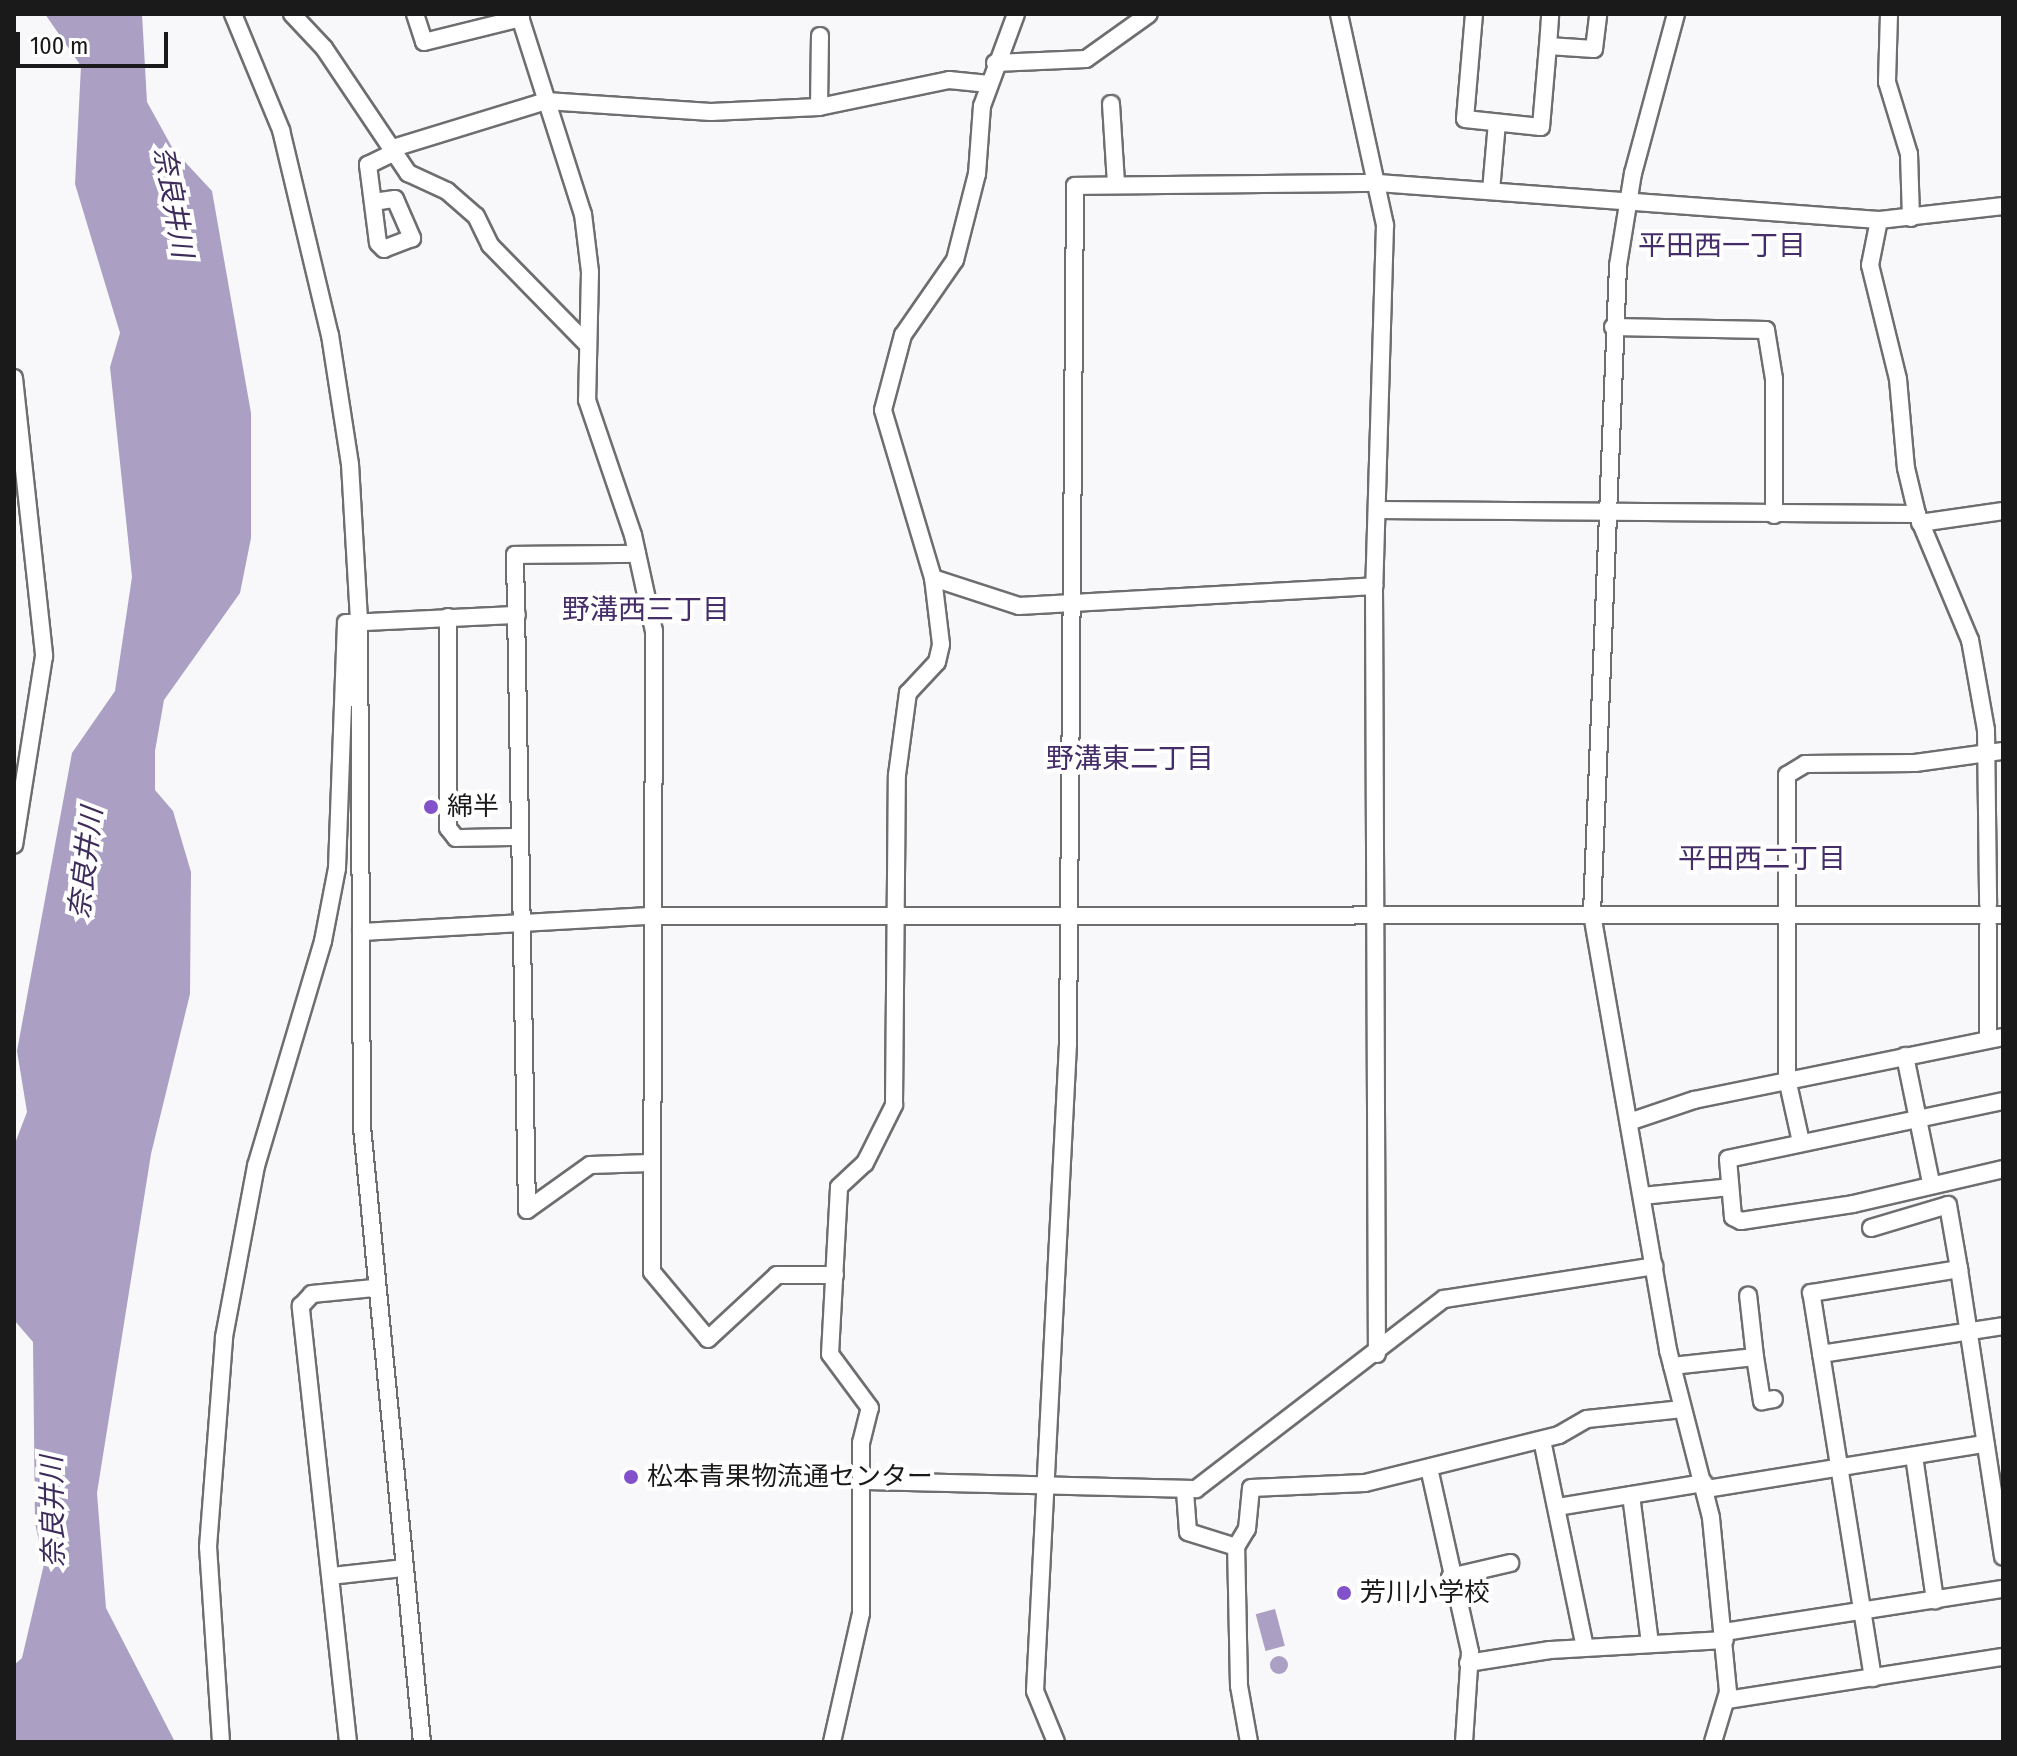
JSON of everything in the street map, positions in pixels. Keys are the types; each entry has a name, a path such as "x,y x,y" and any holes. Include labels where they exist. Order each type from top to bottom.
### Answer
{"street":[{"path":"233,14 281,130 330,335 350,464 359,619 362,1127 374,1288 422,1742"},
{"path":"292,14 324,48 408,173 447,191 476,216 490,245 586,343"},
{"path":"415,14 424,42 520,16 589,243 587,400 637,554 654,631 650,1163 656,1285 708,1339 777,1275 835,1275"},
{"path":"832,1742 861,1613 864,1481 861,1443 870,1408 830,1354 839,1187 865,1163 894,1105 897,775 908,693 937,662 941,644 933,578 883,410 903,335 959,248 989,84 1016,14"},
{"path":"995,63 1086,59 1143,14 1149,14"},
{"path":"1339,14 1385,225 1374,586 1377,1354"},
{"path":"1474,14 1465,119 1541,127 1550,14"},
{"path":"1548,46 1594,49 1598,14"},
{"path":"1676,14 1626,205 1613,327 1592,914 1672,1366 1705,1486 1725,1636 1727,1700 1713,1742"},
{"path":"1889,14 1887,82 1909,154 1911,218"},
{"path":"819,107 820,36"},
{"path":"373,202 368,165 392,151 546,101 663,113 819,107 949,80 989,84"},
{"path":"1111,104 1116,184"},
{"path":"1491,191 1497,123"},
{"path":"1056,1742 1035,1691 1042,1482 1070,916 1071,196 1084,182 1378,183 1626,205 1879,220 2003,206"},
{"path":"1879,220 1870,265 1898,379 1918,518 1970,640 1995,752 1988,904"},
{"path":"1613,327 1766,330 1774,379 1774,515"},
{"path":"14,378 44,656 14,845"},
{"path":"1377,510 1918,518 2003,511"},
{"path":"637,554 515,555 527,1210 590,1165 650,1163"},
{"path":"933,578 1019,606 1374,586"},
{"path":"221,1742 208,1547 224,1337 256,1166 323,941 337,868 343,637 346,623 359,619 517,615"},
{"path":"448,617 448,828 456,838 520,837"},
{"path":"1801,1142 1787,1079 1786,913 1792,768 1995,752"},
{"path":"361,932 651,916 2003,915"},
{"path":"1629,1122 1787,1079 1996,1038 1988,926"},
{"path":"1905,1056 1931,1183"},
{"path":"2003,1101 1728,1159 1733,1217 1741,1221 1853,1204 1931,1183 2003,1169"},
{"path":"1642,1196 1730,1187"},
{"path":"1871,1228 1948,1205 2003,1557"},
{"path":"864,1481 1042,1482 1185,1491 1246,1457 1377,1354 1420,1312 1465,1292 1654,1266"},
{"path":"1873,1678 1811,1293 1959,1269"},
{"path":"348,1742 301,1306 312,1294 374,1288"},
{"path":"1748,1295 1762,1401 1774,1399"},
{"path":"1821,1354 2003,1326"},
{"path":"1672,1366 1755,1357"},
{"path":"1249,1742 1239,1686 1236,1547 1247,1529 1251,1488 1320,1489 1429,1468 1542,1440 1587,1419 1682,1409"},
{"path":"1542,1440 1585,1648"},
{"path":"1557,1507 1985,1444"},
{"path":"1914,1456 1935,1600"},
{"path":"1429,1468 1468,1663 1464,1742"},
{"path":"1185,1491 1188,1532 1236,1547"},
{"path":"1631,1495 1650,1644"},
{"path":"1450,1577 1510,1563"},
{"path":"331,1576 404,1568"},
{"path":"1468,1663 1585,1648 1725,1636 2003,1589"},
{"path":"1727,1700 2003,1657"}],"water":[{"name":"奈良井川","path":"45,14 142,14 147,102 173,149 212,191 251,413 251,538 240,593 164,700 155,751 155,790 173,811 191,872 190,994 151,1154 97,1493 106,1608 175,1742 14,1742 14,1665 22,1658 44,1564 35,1523 33,1342 14,1320 14,1146 27,1112 17,1051 72,753 115,691 132,577 110,367 120,333 75,184 81,66"},
{"path":"1275,1609 1285,1646 1266,1651 1256,1614"},
{"path":"1279,1656 1288,1665 1279,1674 1270,1665"}],"place":[{"name":"綿半","path":"431,807"},
{"name":"松本青果物流通センター","path":"631,1477"},
{"name":"芳川小学校","path":"1344,1593"}],"district":[{"name":"平田西一丁目","path":"1722,246"},
{"name":"野溝西三丁目","path":"646,610"},
{"name":"野溝東二丁目","path":"1130,759"},
{"name":"平田西二丁目","path":"1762,859"}]}
